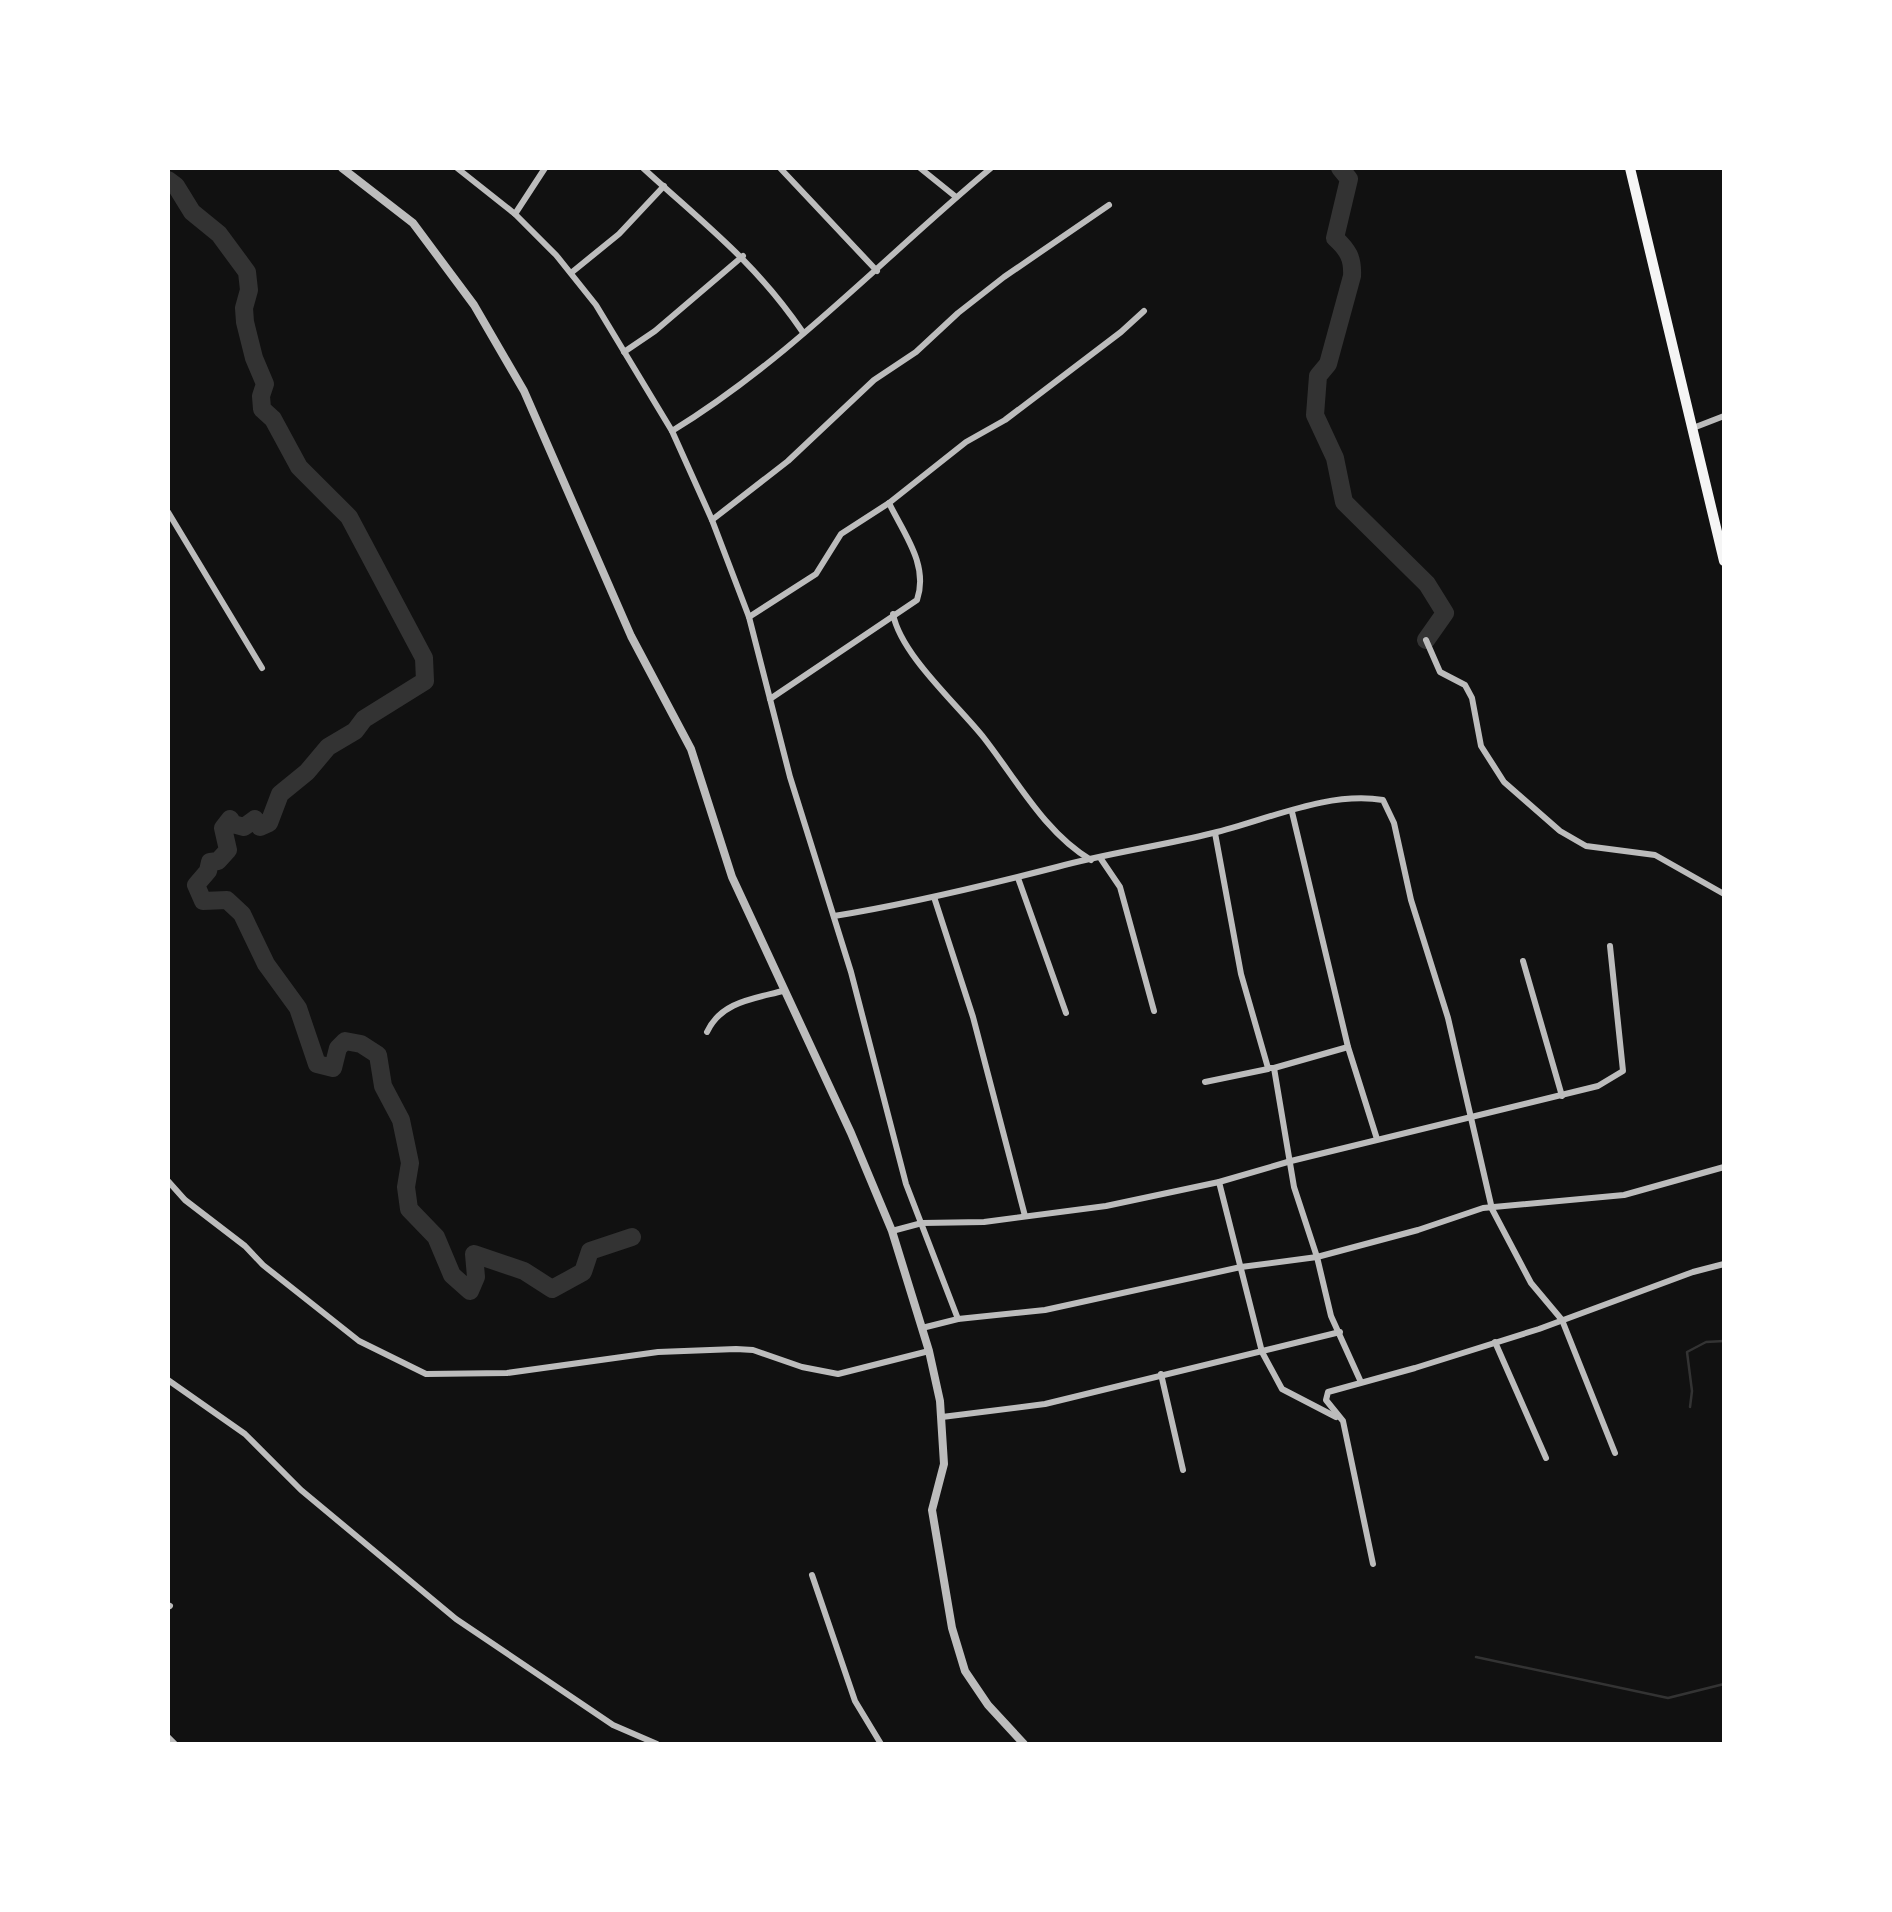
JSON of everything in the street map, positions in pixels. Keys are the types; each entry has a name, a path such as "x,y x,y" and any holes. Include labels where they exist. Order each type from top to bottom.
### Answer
{"highway":[{"path":"1630,168 1724,561"}],"street":[{"path":"342,168 388,202 432,245 474,305 524,391 631,636 691,749 732,878 851,1133 892,1231 929,1351 942,1418 944,1464 932,1510 952,1628 966,1671 988,1704 1024,1744"},
{"path":"457,168 515,214 571,273 672,430 712,520 749,617 805,831 834,916 906,1184 958,1319"},
{"path":"515,214 546,168"},
{"path":"643,168 743,256 774,289 802,331"},
{"path":"780,168 877,270"},
{"path":"920,168 956,197"},
{"path":"672,430 722,400 991,168"},
{"path":"571,273 618,234 664,186"},
{"path":"712,520 788,461 874,380 916,352 974,301 1109,205"},
{"path":"624,352 656,332 743,256"},
{"path":"749,617 816,574 841,534 966,442 1005,420 1144,311"},
{"path":"1692,429 1724,416"},
{"path":"770,699 916,600 922,583 921,569 889,502"},
{"path":"168,512 262,668"},
{"path":"893,614 896,628 928,676 984,738 1056,832 1091,860"},
{"path":"1426,640 1440,672 1465,684 1472,698 1481,746 1504,782 1535,810 1586,846 1655,855 1724,894"},
{"path":"834,916 934,898 1361,796 1383,800 1394,822 1411,900 1448,1018 1492,1208 1531,1283 1562,1320 1615,1454"},
{"path":"1292,812 1348,1048 1378,1140"},
{"path":"1214,833 1242,974 1271,1068 1294,1187 1317,1257 1323,1290 1360,1380"},
{"path":"1101,859 1120,886 1154,1011"},
{"path":"1018,878 1066,1013"},
{"path":"934,898 973,1017 1025,1216"},
{"path":"892,1231 922,1223 984,1222 1106,1206 1219,1182 1598,1086 1623,1070 1610,946"},
{"path":"1523,961 1562,1096"},
{"path":"706,1032 715,1014 744,1001 783,991"},
{"path":"1206,1082 1348,1048"},
{"path":"922,1328 958,1319 1045,1310 1241,1267 1317,1257 1483,1208 1624,1195 1724,1167"},
{"path":"168,1181 185,1200 358,1342 426,1374 507,1374 673,1352 753,1350 802,1367 838,1374 929,1351"},
{"path":"1219,1182 1262,1352 1282,1390 1342,1421"},
{"path":"1373,1564 1342,1421 1326,1400 1328,1392 1360,1380 1416,1368 1724,1264"},
{"path":"942,1418 1045,1404 1340,1332"},
{"path":"1496,1342 1546,1458"},
{"path":"1161,1374 1183,1470"},
{"path":"168,1380 245,1434 302,1490 481,1637 613,1724 656,1744"},
{"path":"812,1575 855,1701 881,1744"},
{"path":"168,1737 176,1744"}],"waterway":[{"path":"1340,168 1349,179 1335,238 1349,255 1352,276 1328,364 1318,376 1315,415 1335,458 1344,502 1427,584 1445,613 1426,640"},
{"path":"168,180 192,212 219,234 247,272 245,322 265,384 262,409 273,419 299,467 349,517 424,658 425,681 328,747 307,772 280,794 269,823 260,827 255,819 244,827 230,819 223,828 228,850 218,861 210,862 196,885 203,901 227,900 242,914 266,964 298,1008 317,1064 333,1068 338,1048 345,1041 361,1044 378,1055 383,1086 401,1120 410,1163 406,1187 409,1209 436,1237 452,1275 470,1291 476,1277 474,1254 524,1271 552,1289 583,1272 590,1251 632,1237"},
{"path":"1690,1407 1687,1352 1706,1342 1724,1341"},
{"path":"1476,1657 1668,1698 1724,1684"}]}
